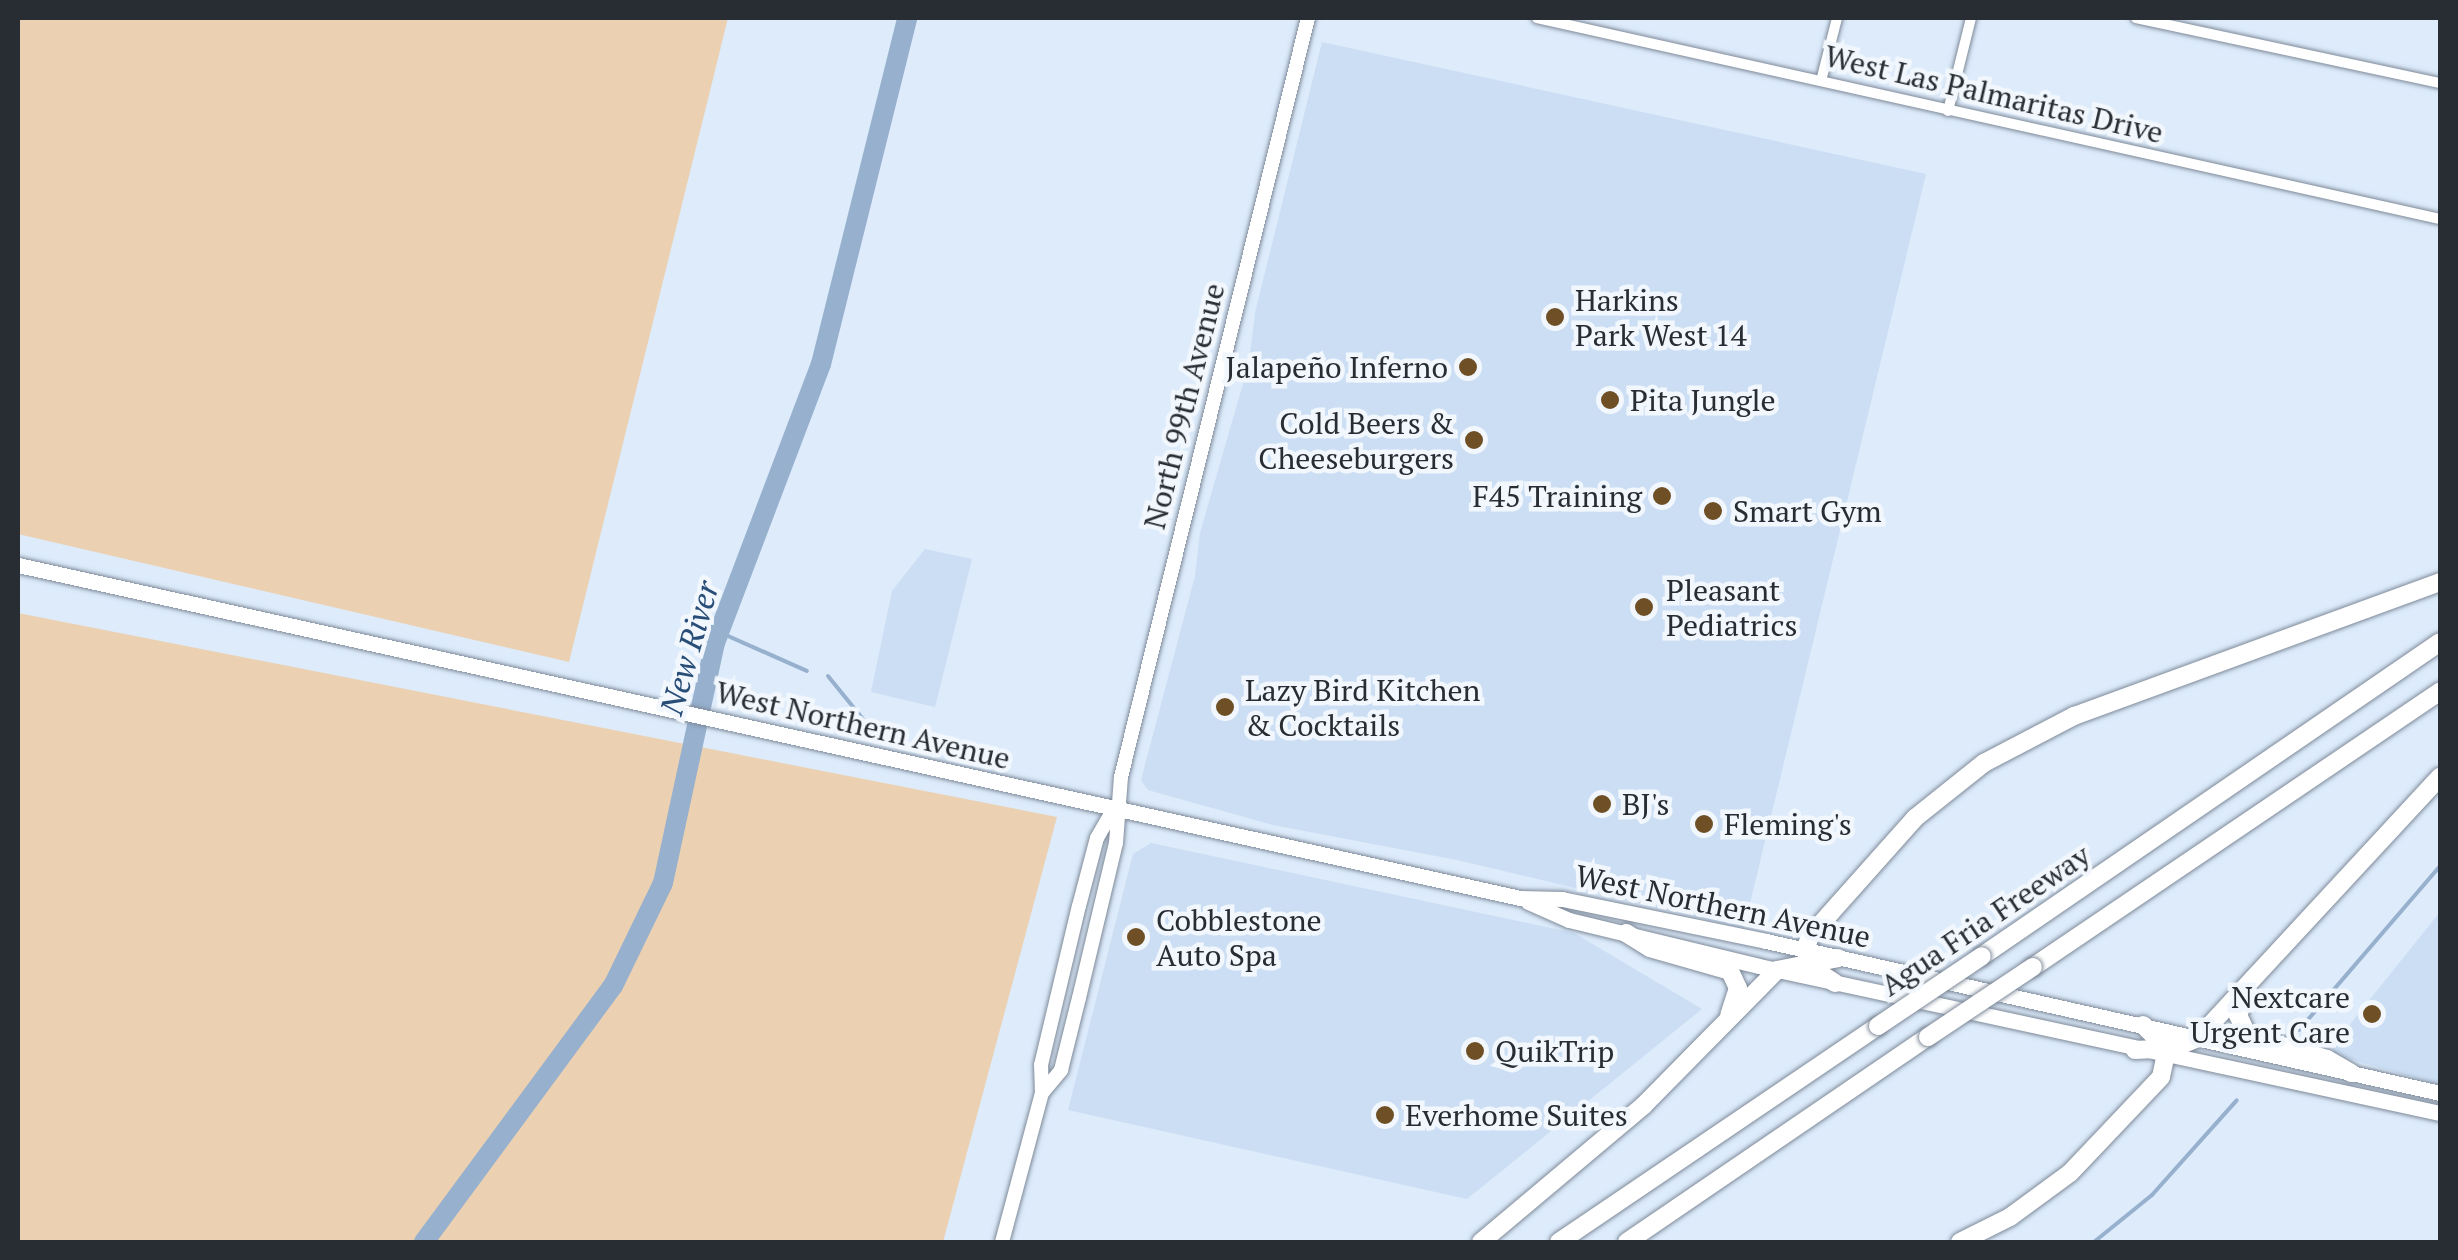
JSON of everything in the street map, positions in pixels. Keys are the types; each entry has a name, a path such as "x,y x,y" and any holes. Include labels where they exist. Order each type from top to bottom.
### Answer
{"highway":[{"path":"1482,1242 1633,1116 1777,970 1806,954 1915,818 2026,737 2440,582"},
{"name":"Agua Fria Freeway","path":"1559,1242 2440,642"},
{"path":"1627,1242 2440,691"},
{"path":"2136,1050 2168,1053 2198,1038 2440,777"},
{"path":"1626,932 1650,948 1730,972 1738,994 1724,1024"},
{"path":"1806,954 1838,958"},
{"path":"1806,954 1835,983"},
{"path":"2257,976 2240,1006 2242,1030 2256,1040 2327,1058 2350,1073"},
{"path":"2143,1025 2168,1053"},
{"path":"1960,1242 2010,1218 2070,1173 2150,1090 2168,1053"}],"main road":[{"name":"North 99th Avenue","path":"1002,1242 1042,1092 1040,1065 1079,906 1097,838 1114,809 1308,18"},
{"name":"West Northern Avenue","path":"18,565 1520,898 1562,900 1806,954"},
{"name":"North 99th Avenue","path":"1042,1092 1061,1070 1116,844 1114,809"},
{"name":"West Northern Avenue","path":"1520,898 1569,920 2136,1050"},
{"name":"West Northern Avenue","path":"1838,958 2440,1093"},
{"path":"2168,1053 2440,1112"}],"street":[{"name":"West Las Palmaritas Drive","path":"1537,18 1563,20 1948,111 2440,219"},
{"path":"1822,81 1837,18"},
{"path":"1948,111 1972,18"},
{"path":"2136,18 2440,83"}],"shaded area":[{"path":"20,18 728,18 569,662 18,534"},
{"path":"1322,42 1926,174 1744,928 1457,860 1273,825 1148,790 1141,780 1195,576 1200,533 1249,363 1255,313"},
{"path":"925,549 972,559 935,707 871,692 892,591"},
{"path":"18,613 1057,817 943,1242 18,1242"},
{"path":"1151,843 1574,933 1702,1009 1467,1199 1068,1110 1133,854"},
{"path":"2440,912 2440,1085 2332,1054 2335,1043"}],"waterway":[{"name":"New River","path":"424,1242 613,986 663,883 715,643 821,364 907,18"},
{"path":"719,632 807,671"},
{"path":"828,676 863,719"},
{"path":"2299,1030 2440,866"},
{"path":"2094,1242 2152,1195 2237,1100"}],"place":[{"name":"Harkins Park West 14","path":"1555,317"},
{"name":"Jalapeño Inferno","path":"1468,367"},
{"name":"Pita Jungle","path":"1610,400"},
{"name":"Cold Beers & Cheeseburgers","path":"1474,440"},
{"name":"F45 Training","path":"1662,496"},
{"name":"Smart Gym","path":"1713,511"},
{"name":"Pleasant Pediatrics","path":"1644,607"},
{"name":"Lazy Bird Kitchen & Cocktails","path":"1225,707"},
{"name":"BJ's","path":"1602,804"},
{"name":"Fleming's","path":"1704,824"},
{"name":"Cobblestone Auto Spa","path":"1136,937"},
{"name":"Nextcare Urgent Care","path":"2372,1014"},
{"name":"QuikTrip","path":"1475,1051"},
{"name":"Everhome Suites","path":"1385,1115"}]}
